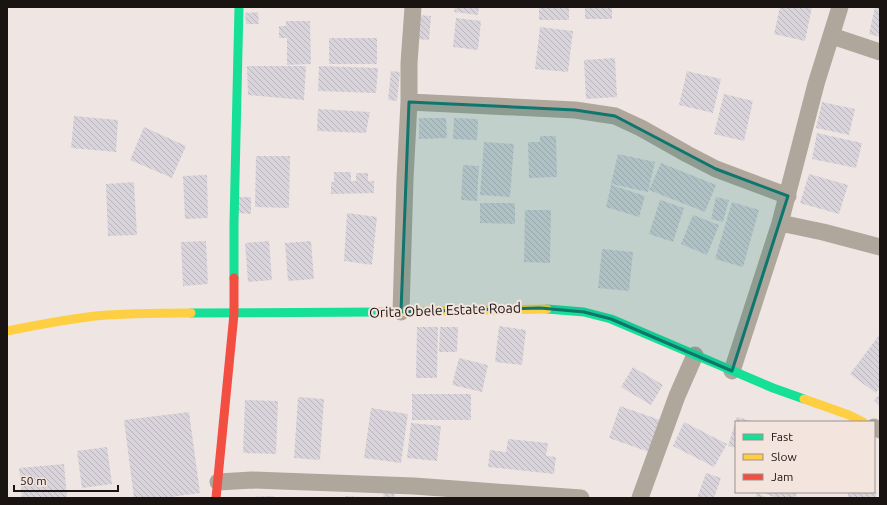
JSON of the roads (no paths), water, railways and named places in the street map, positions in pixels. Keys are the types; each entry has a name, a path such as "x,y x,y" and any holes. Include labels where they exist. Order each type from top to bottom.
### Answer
{"street":[{"path":"239,7 234,223 234,314 217,490 252,480 385,485 581,498"},
{"path":"401,312 412,7"},
{"path":"732,371 780,224 816,84 840,7"},
{"path":"832,36 880,52"},
{"path":"409,102 575,110 615,116 716,169 788,196"},
{"path":"780,224 823,232 880,247"},
{"name":"Orita Obele Estate Road","path":"7,331 57,321 96,316 154,313 234,314 401,312 540,308 584,312 611,319 772,388 849,415 861,421"},
{"path":"640,498 677,396 695,356"}]}
